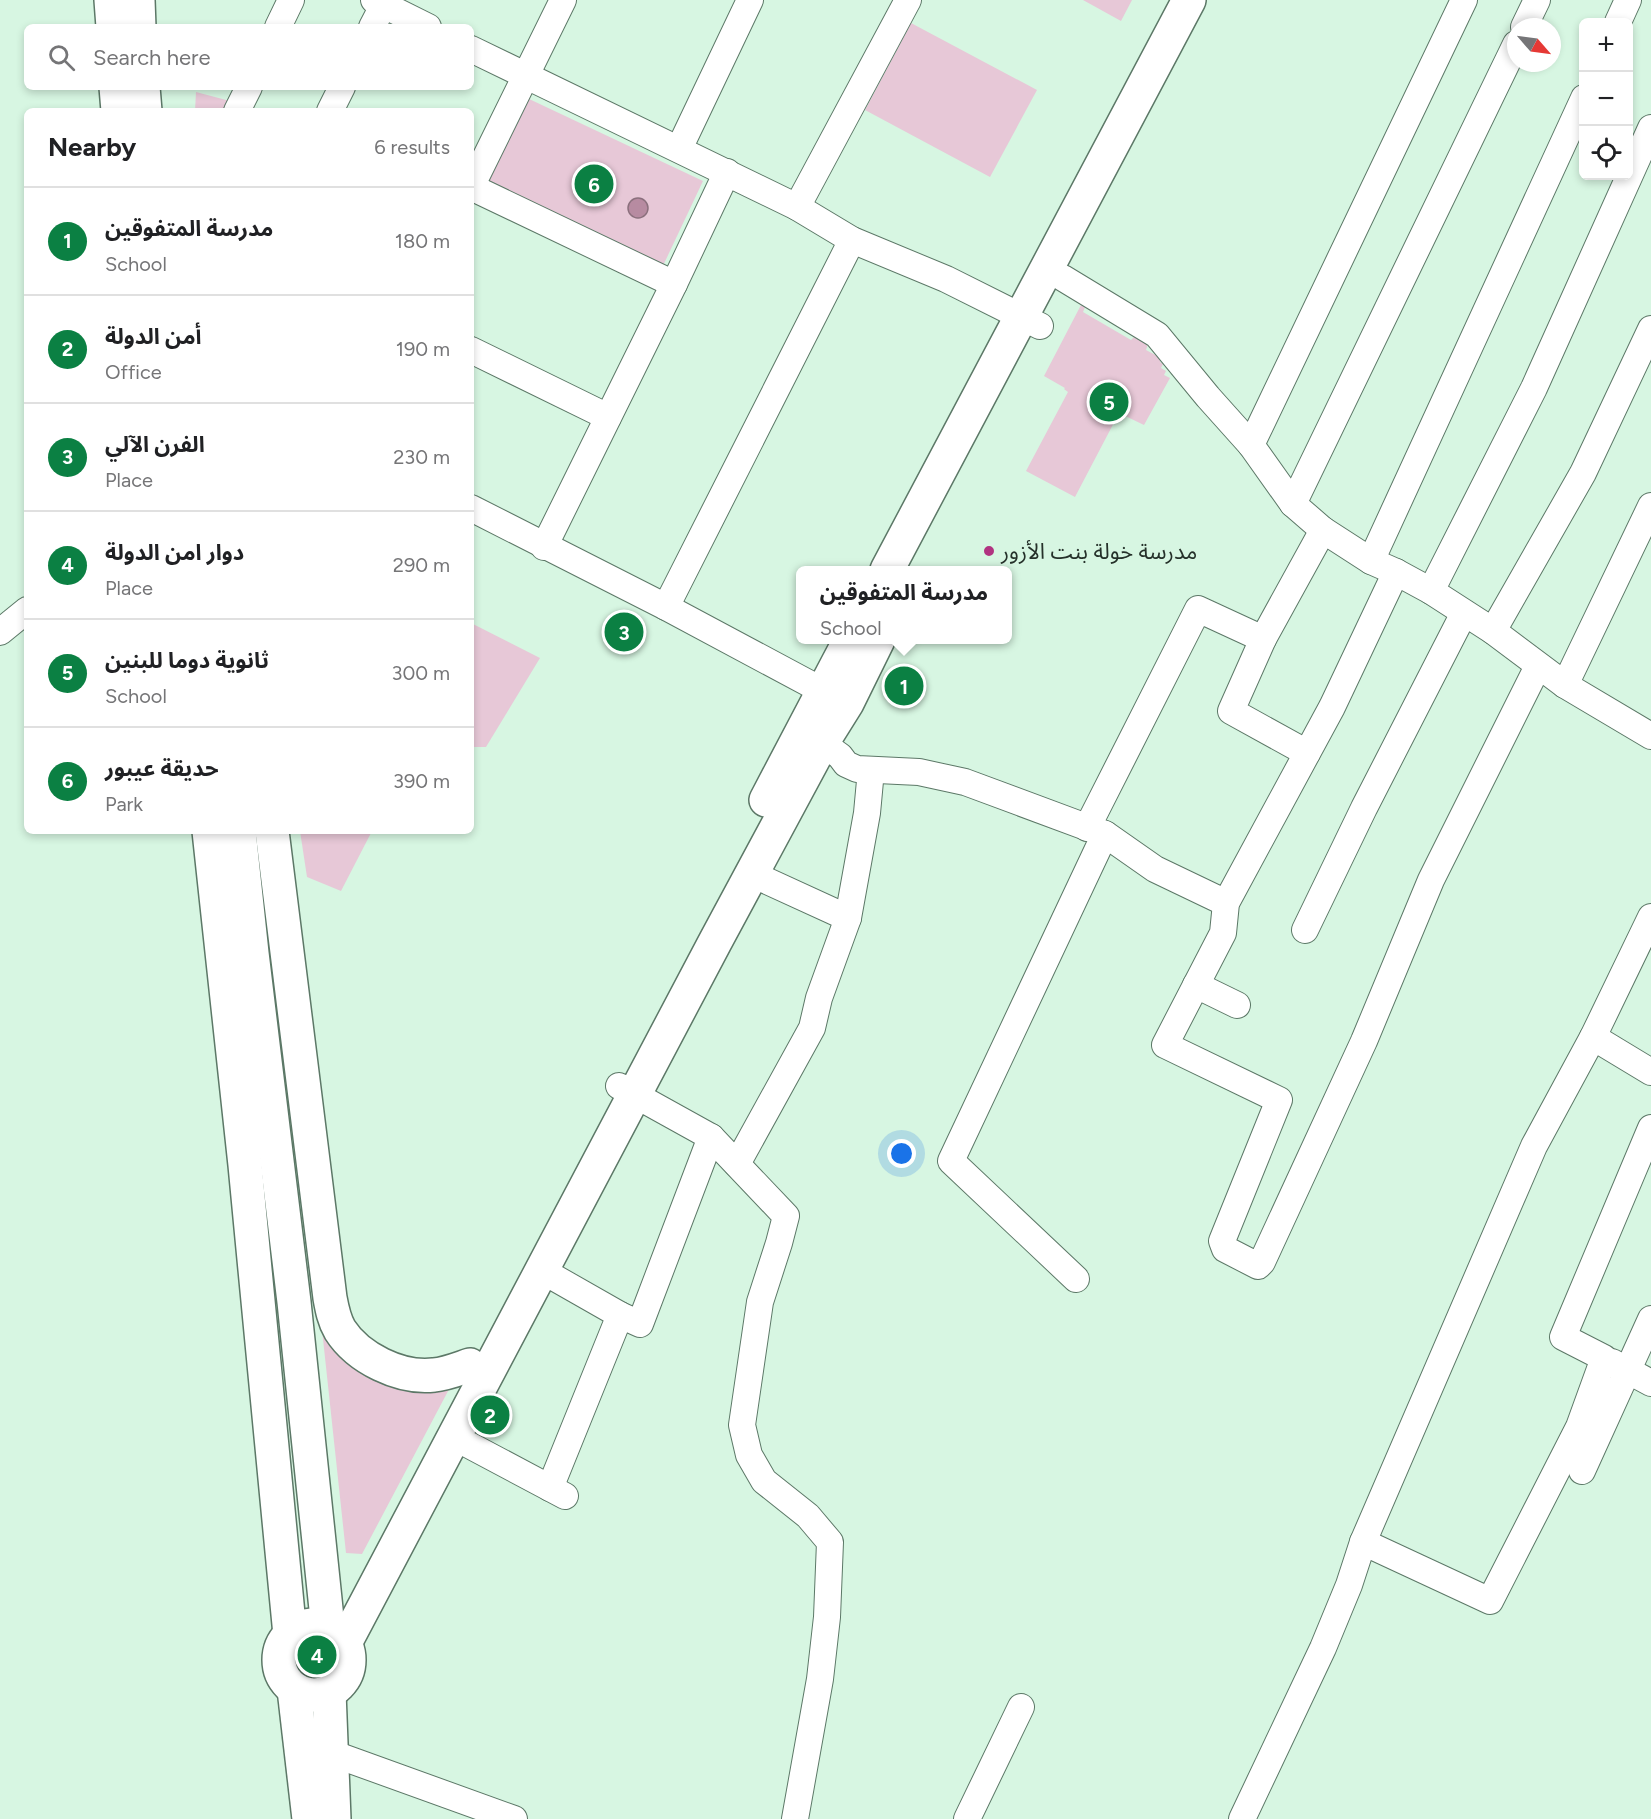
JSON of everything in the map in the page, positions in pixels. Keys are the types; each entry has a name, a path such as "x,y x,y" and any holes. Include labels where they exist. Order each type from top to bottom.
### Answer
{"main road":[{"path":"111,0 113,24"},
{"path":"138,0 139,24"},
{"path":"913,566 1189,0"},
{"path":"888,566 1031,321 1063,278 1212,0"},
{"path":"116,90 118,108"},
{"path":"143,90 145,108"},
{"path":"335,1634 470,1365 752,874 822,743 849,644"},
{"path":"335,1634 454,1437 541,1270 626,1090 835,697 874,644"},
{"path":"210,834 237,956 294,1302 335,1634"},
{"path":"239,834 237,956 247,1176 290,1635"},
{"path":"272,834 330,1298 339,1329 362,1353 379,1363 408,1374 441,1374 470,1365"},
{"path":"237,956 286,946"},
{"path":"294,1302 330,1298"},
{"path":"320,1625 335,1634 348,1652 347,1671 337,1686 329,1692 317,1695 305,1694 294,1689 281,1673 279,1663 283,1643 290,1635 304,1627 320,1625"},
{"path":"294,1689 309,1819"},
{"path":"329,1692 334,1819"}],"street":[{"path":"279,24 291,0"},
{"path":"474,181 563,0"},
{"path":"679,149 750,0"},
{"path":"797,207 908,0"},
{"path":"1251,445 1464,0"},
{"path":"1528,18 1537,0"},
{"path":"1620,18 1628,0"},
{"path":"373,24 381,1 423,24"},
{"path":"474,50 797,207 852,240 946,279 1031,321"},
{"path":"1293,504 1507,63"},
{"path":"238,108 248,90"},
{"path":"332,108 340,90"},
{"path":"1371,561 1579,109"},
{"path":"1431,591 1534,388 1651,128"},
{"path":"544,546 727,172"},
{"path":"474,188 674,284"},
{"path":"666,608 852,240"},
{"path":"1063,278 1157,335 1251,445 1293,504 1323,530 1371,561 1431,591 1493,631 1566,685 1651,736"},
{"path":"1493,631 1583,473 1651,329"},
{"path":"474,351 608,417"},
{"path":"1566,685 1651,507"},
{"path":"474,510 835,697"},
{"path":"1307,753 1231,711 1263,639 1323,530"},
{"path":"1396,572 1332,707 1226,903 1222,933 1165,1045 1279,1101 1222,1241 1225,1249 1258,1266 1262,1262 1364,1041 1431,880 1538,666"},
{"path":"1076,1279 951,1161 1096,831 1198,609 1263,639"},
{"path":"0,632 24,612"},
{"path":"1305,930 1364,808 1464,613"},
{"path":"822,743 840,756 846,764 857,769 919,772 965,782 1096,831 1155,869 1226,903"},
{"path":"736,1164 812,1028 819,998 848,918 867,813 872,770"},
{"path":"752,874 848,918"},
{"path":"1242,1819 1323,1648 1349,1585 1363,1542 1534,1146 1593,1037 1651,917"},
{"path":"1196,985 1237,1005"},
{"path":"1593,1037 1651,1072"},
{"path":"626,1090 711,1137 786,1216 780,1243 760,1302 742,1425 749,1455 764,1481 808,1516 830,1542 827,1617 820,1679 795,1819"},
{"path":"1651,1128 1563,1336 1651,1383"},
{"path":"541,1270 640,1324 711,1137"},
{"path":"454,1437 557,1492 620,1315"},
{"path":"1582,1472 1651,1319"},
{"path":"1363,1542 1490,1601 1579,1427 1604,1358"},
{"path":"967,1819 1021,1707"},
{"path":"331,1753 514,1819"}],"shaded area":[{"path":"1083,0 1132,0 1121,21"},
{"path":"911,23 1037,90 990,177 865,110"},
{"path":"196,92 230,101 226,108 195,108"},
{"path":"527,98 703,181 661,270 485,187"},
{"path":"638,198 645,201 648,208 645,215 638,218 631,215 628,208 631,201"},
{"path":"1081,305 1085,307 1083,312 1131,340 1134,337 1148,344 1146,350 1161,358 1160,362 1163,364 1161,368 1166,371 1164,375 1170,378 1144,425 1119,413 1075,497 1026,471 1068,392 1044,376"},
{"path":"474,625 540,658 486,747 474,747"},
{"path":"300,834 370,834 341,891 307,877"},
{"path":"320,1311 336,1337 456,1376 362,1554 346,1553"}],"place":[{"name":"حديقة عيبور","path":"594,184"},
{"name":"ثانوية دوما للبنين","path":"1109,402"},
{"name":"مدرسة خولة بنت الأزور","path":"989,551"},
{"name":"الفرن الآلي","path":"624,632"},
{"name":"مدرسة المتفوقين","path":"904,686"},
{"name":"أمن الدولة","path":"490,1415"},
{"name":"دوار امن الدولة","path":"317,1655"}]}
